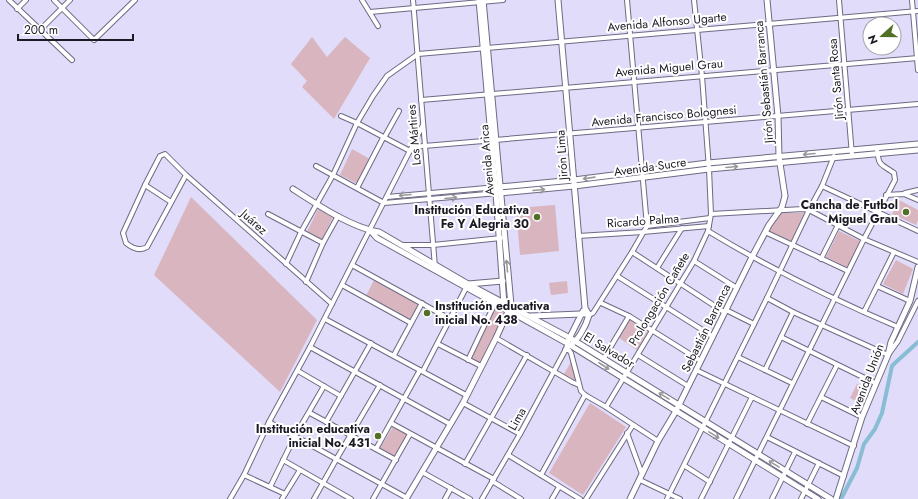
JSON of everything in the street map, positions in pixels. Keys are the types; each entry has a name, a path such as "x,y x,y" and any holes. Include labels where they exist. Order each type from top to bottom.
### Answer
{"street":[{"path":"9,0 72,60"},
{"path":"17,9 26,0"},
{"path":"54,0 94,40 135,0"},
{"path":"40,30 70,0"},
{"path":"362,0 378,26"},
{"name":"Los Mártires","path":"413,0 435,266"},
{"path":"370,12 504,0"},
{"name":"Jirón Lima","path":"558,0 578,236 585,308 588,315"},
{"path":"531,316 588,315 593,313 601,303 647,226 627,0"},
{"name":"Prolongación Cañete","path":"606,407 694,261 709,228 711,216 708,166 702,76 694,0"},
{"name":"Jirón Sebastián Barranca","path":"767,0 778,116 780,163"},
{"name":"Jirón Santa Rosa","path":"839,0 852,153"},
{"path":"912,0 918,70"},
{"name":"Avenida Arica","path":"407,499 463,402 511,305 502,238 481,1"},
{"name":"Avenida Alfonso Ugarte","path":"418,54 918,11"},
{"path":"286,264 301,232 333,175 357,123 373,96 385,78 418,54"},
{"name":"Avenida Miguel Grau","path":"421,100 917,58"},
{"name":"Avenida Francisco Bolognesi","path":"411,149 425,146 918,104"},
{"path":"357,188 399,111"},
{"path":"341,116 384,138 411,149"},
{"path":"230,499 269,422 325,319 423,125"},
{"name":"Avenida Sucre","path":"877,151 918,144"},
{"name":"Avenida Sucre","path":"384,203 430,200 643,178 708,166 779,157 835,152 852,153 918,150"},
{"path":"736,499 792,383 886,195 895,180 894,173 881,166 877,151"},
{"path":"668,497 685,466 822,186 835,152"},
{"name":"Avenida Sucre","path":"387,197 574,180 642,171 780,163 833,158 852,153"},
{"name":"Juárez","path":"145,185 160,156 165,154 186,175 332,304"},
{"name":"Sebastián Barranca","path":"630,499 658,442 676,411 765,232 780,211 785,196 780,163"},
{"path":"316,166 384,203"},
{"path":"171,202 145,185 124,233 126,243 138,250 143,250 147,247 186,175"},
{"path":"822,186 918,231"},
{"name":"El Salvador","path":"293,189 338,216 370,230 379,232 496,301 504,308"},
{"path":"886,195 904,194 918,190"},
{"path":"904,194 918,200"},
{"name":"Ricardo Palma","path":"647,226 711,216 803,209 809,210"},
{"path":"809,210 864,239 918,262"},
{"path":"268,214 323,243"},
{"path":"306,282 323,243 338,216"},
{"path":"821,259 838,225"},
{"path":"657,268 682,228"},
{"name":"Ricardo Palma","path":"578,236 682,228 709,228"},
{"path":"709,228 752,257 779,272 898,327"},
{"name":"El Salvador","path":"370,230 377,238 435,266"},
{"path":"765,232 848,271"},
{"path":"401,245 433,245 502,238"},
{"name":"Avenida Arica","path":"502,238 504,308 507,314"},
{"path":"632,252 725,311 754,324"},
{"path":"864,312 894,252"},
{"path":"694,261 737,288"},
{"path":"352,265 450,319"},
{"name":"Avenida Unión","path":"836,499 862,417 888,355 891,342 916,285 918,267"},
{"path":"617,276 712,336"},
{"path":"376,449 421,370 438,344 467,285 503,280"},
{"path":"342,285 411,323"},
{"path":"877,286 910,301"},
{"path":"767,298 793,312 888,355 898,341 918,303"},
{"path":"468,360 496,301"},
{"name":"El Salvador","path":"496,301 504,302 531,316 569,344 728,444 786,471 831,499"},
{"path":"394,355 422,303"},
{"path":"601,303 629,316 701,361"},
{"path":"585,308 569,344 569,350 581,391 584,395 606,407 658,442"},
{"path":"765,370 793,312"},
{"name":"El Salvador","path":"507,314 569,344 604,358 731,438 783,477 818,499"},
{"path":"569,344 584,327 588,315"},
{"path":"604,358 629,316"},
{"path":"325,319 466,395"},
{"path":"781,337 876,383"},
{"path":"496,338 579,384"},
{"path":"326,422 371,343"},
{"path":"438,344 481,366"},
{"name":"Lima","path":"482,499 520,434 569,344"},
{"path":"310,347 450,424"},
{"path":"465,464 527,355"},
{"path":"638,355 688,386"},
{"path":"738,357 792,383"},
{"path":"807,424 837,365"},
{"path":"696,370 854,446"},
{"path":"298,371 342,396"},
{"path":"314,499 380,385"},
{"path":"270,488 295,436 310,413 324,386"},
{"path":"541,475 584,395"},
{"path":"701,499 752,397"},
{"path":"821,397 862,417"},
{"path":"463,402 520,434"},
{"path":"310,413 396,460"},
{"path":"269,422 337,458 407,499"},
{"path":"390,423 493,480 521,499"},
{"path":"586,499 633,425"},
{"path":"627,433 642,474"},
{"path":"374,499 410,434"},
{"path":"767,437 844,476"},
{"path":"772,499 795,452"},
{"path":"508,455 580,499"},
{"path":"283,460 348,498"},
{"path":"800,499 819,463"},
{"path":"685,466 710,482"},
{"path":"282,499 300,470"},
{"path":"422,472 470,499"},
{"path":"244,474 285,494"},
{"path":"640,480 668,497 680,499"},
{"path":"552,499 559,487"},
{"path":"445,499 451,488"}],"shaded area":[{"path":"312,37 327,57 345,37 370,58 334,119 302,87 307,81 291,64"},
{"path":"352,149 370,159 358,184 340,175"},
{"path":"191,197 317,320 280,392 154,275"},
{"name":"Cancha de Futbol Miguel Grau","path":"899,200 918,210 918,220 916,225 892,214"},
{"path":"555,205 559,251 520,255 516,208"},
{"path":"318,209 333,217 321,241 306,234"},
{"path":"781,213 804,213 791,242 768,231"},
{"path":"839,231 862,242 849,268 826,257"},
{"path":"896,260 913,269 903,294 883,284"},
{"path":"374,280 419,304 410,321 366,296"},
{"path":"567,281 568,293 551,295 549,283"},
{"path":"495,308 504,313 480,364 471,359"},
{"path":"630,319 648,331 637,350 619,338"},
{"path":"573,361 576,378 574,380 564,374"},
{"path":"857,384 865,389 859,402 850,398"},
{"path":"590,403 626,427 583,495 549,473"},
{"path":"393,427 408,434 395,457 380,448"}],"waterway":[{"path":"841,499 857,468 864,444 875,429 882,413 892,366 918,342"}],"place":[{"name":"Cancha de Futbol Miguel Grau","path":"906,212"},
{"name":"Institución Educativa Fe Y Alegria 30","path":"537,217"},
{"name":"Institución educativa inicial No. 438","path":"427,313"},
{"name":"Institución educativa inicial No. 431","path":"378,436"}]}
